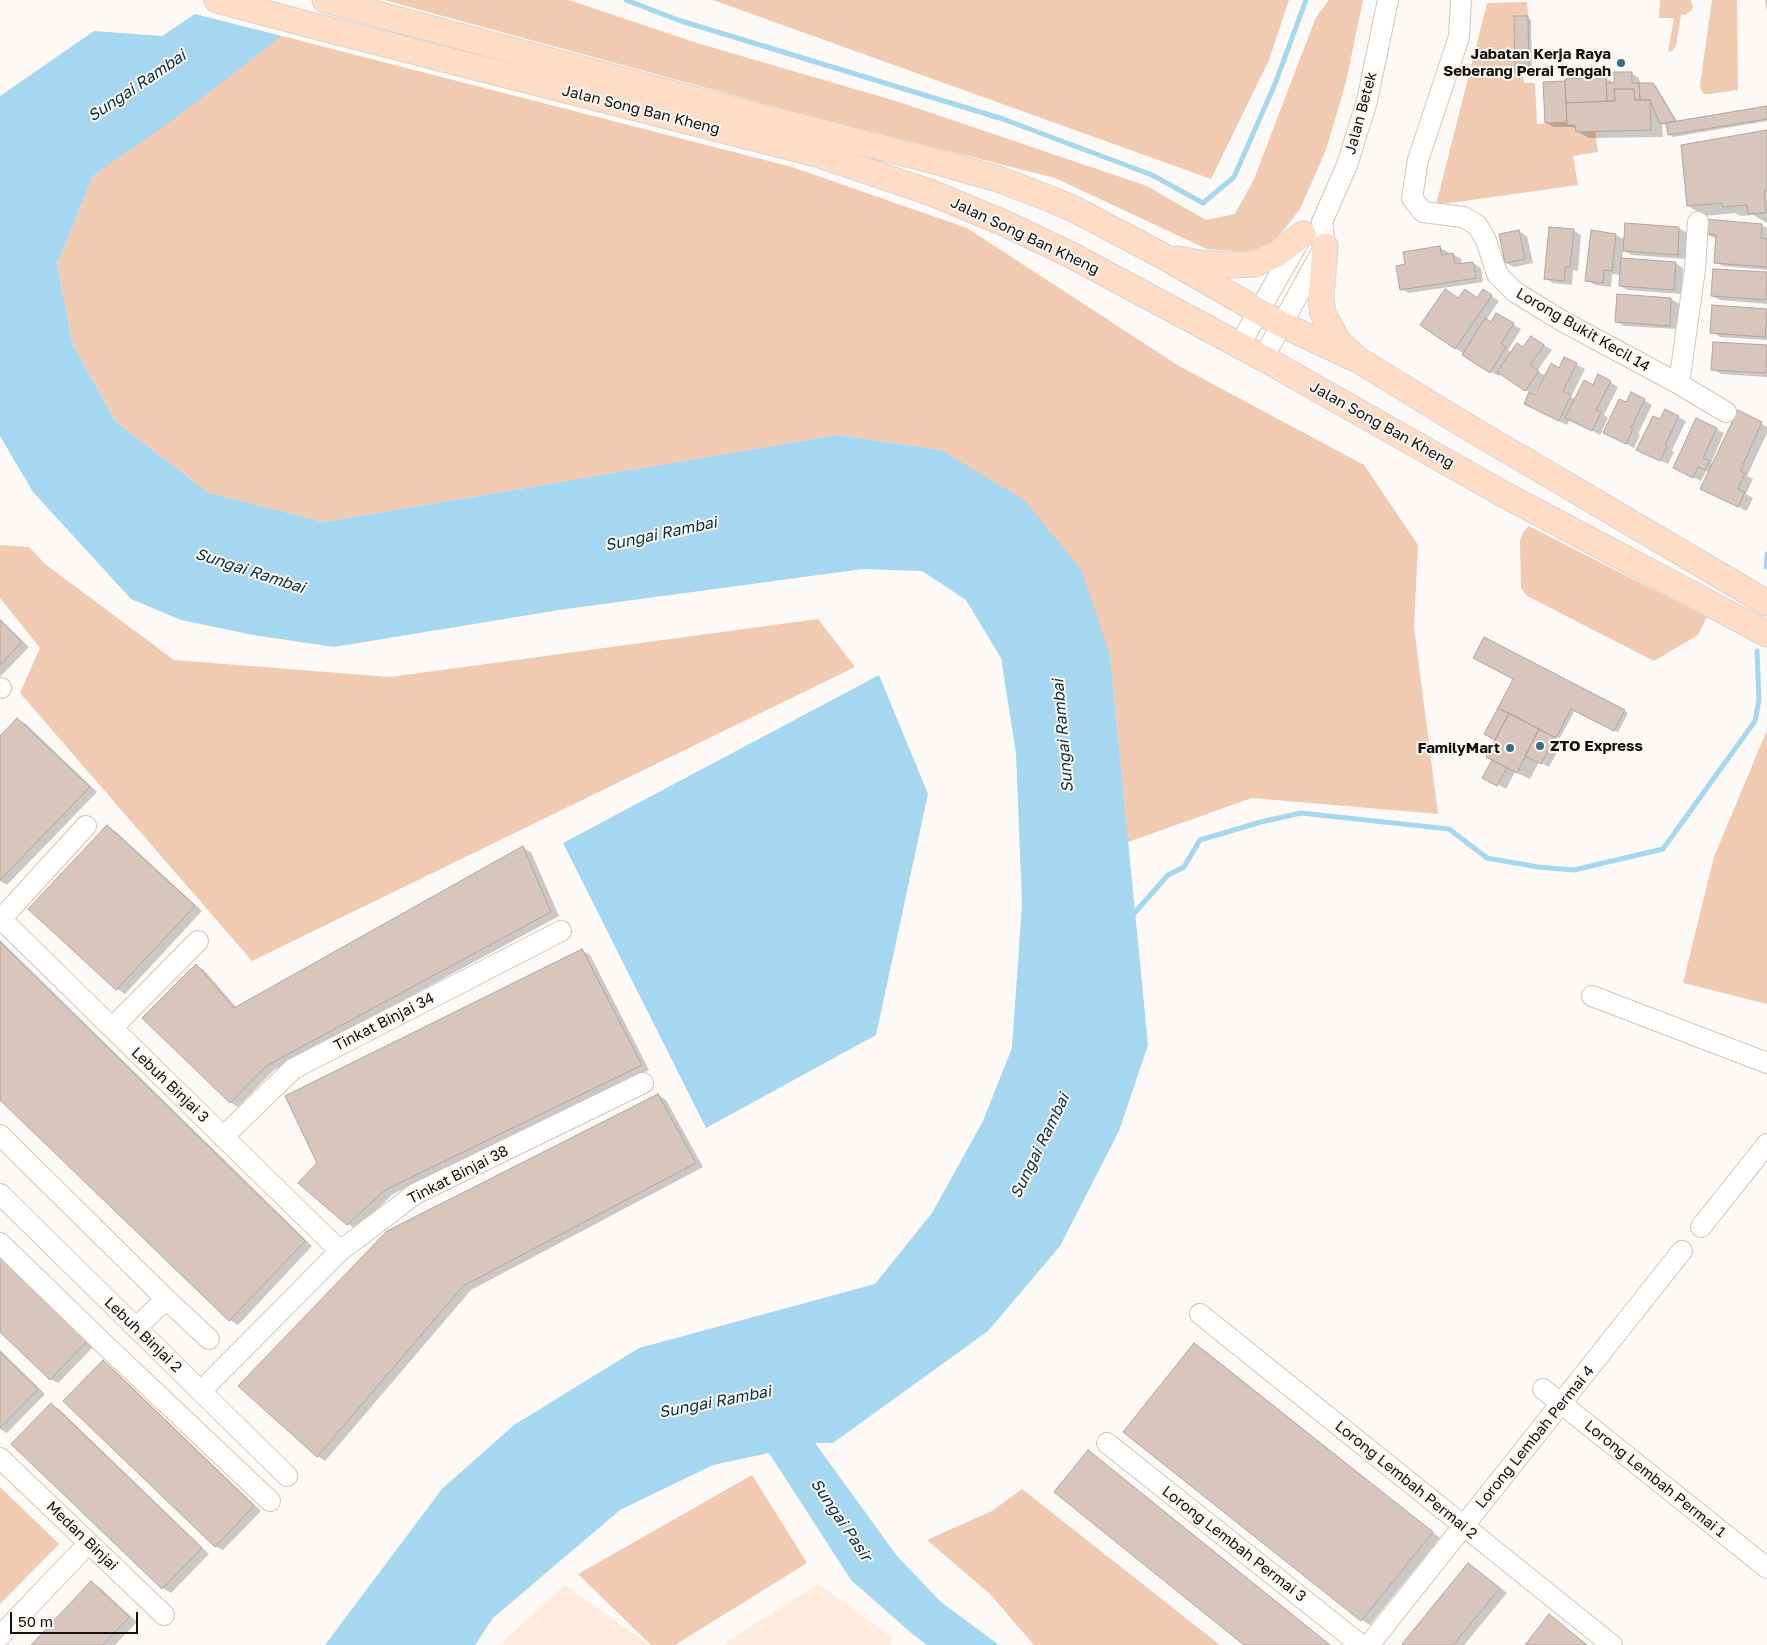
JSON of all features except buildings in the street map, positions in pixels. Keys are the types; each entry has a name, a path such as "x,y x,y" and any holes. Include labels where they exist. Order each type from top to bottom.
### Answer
{"main road":[{"name":"Jalan Song Ban Kheng","path":"217,0 820,155 932,193 1006,224 1071,255 1263,358 1505,495 1767,634"},
{"name":"Jalan Song Ban Kheng","path":"326,0 695,100 1001,180 1074,209 1163,256 1281,324 1360,361 1463,424 1767,603"},
{"path":"1163,256 1199,263 1255,264 1317,234 1321,298 1324,314 1339,342 1360,361"}],"street":[{"name":"Jalan Betek","path":"1263,358 1281,324 1347,166 1367,101 1388,0"},
{"name":"Lorong Bukit Kecil 14","path":"1461,0 1459,37 1418,160 1412,198 1423,212 1463,217 1477,225 1486,240 1497,274 1515,292 1564,322 1679,384 1726,412"},
{"path":"1679,384 1695,269 1698,222"},
{"name":"Jalan Betek","path":"1239,346 1258,311 1317,234"},
{"path":"0,919 86,826"},
{"name":"Lebuh Binjai 3","path":"0,919 340,1251"},
{"name":"Tinkat Binjai 34","path":"223,1137 293,1069 561,931"},
{"path":"112,1028 198,941"},
{"path":"1592,996 1767,1063"},
{"name":"Tinkat Binjai 38","path":"201,1391 340,1251 415,1194 643,1083"},
{"path":"0,1135 209,1339"},
{"path":"1702,1227 1767,1144"},
{"name":"Lebuh Binjai 2","path":"0,1194 287,1476"},
{"path":"0,1243 270,1501"},
{"name":"Lorong Lembah Permai 4","path":"1369,1645 1682,1251"},
{"path":"136,1328 166,1299"},
{"name":"Lorong Lembah Permai 2","path":"1200,1314 1612,1645"},
{"name":"Lorong Lembah Permai 1","path":"1543,1389 1767,1568"},
{"name":"Lorong Lembah Permai 3","path":"1107,1443 1361,1645"},
{"name":"Medan Binjai","path":"0,1458 164,1615"},
{"path":"0,1636 89,1543"}],"shaded area":[{"path":"384,0 569,0 697,43 899,102 1147,186 1206,220 1235,214 1254,179 1316,17 1329,0 1363,0 1346,82 1326,150 1300,209 1284,230 1268,246 1245,252 1207,249 1055,178 802,114"},
{"path":"713,0 1289,0 1269,60 1211,179"},
{"path":"1660,0 1691,0 1693,7 1685,15 1681,15 1676,46 1672,51 1668,52 1674,18 1659,18"},
{"path":"1712,0 1737,0 1738,90 1704,94 1700,85"},
{"path":"1527,2 1528,16 1514,17 1515,72 1522,72 1524,83 1535,83 1537,124 1567,122 1567,125 1575,125 1576,132 1595,131 1598,152 1573,156 1578,185 1436,205 1487,3"},
{"path":"282,36 792,167 967,228 1179,366 1364,465 1418,545 1414,627 1438,814 1252,798 1128,842 1110,655 941,450 837,435 324,522 209,493 116,422 73,345 57,264 93,176"},
{"path":"1529,526 1707,617 1698,635 1654,661 1527,596 1521,588 1520,541 1523,532"},
{"path":"0,545 29,547 45,564 174,660 390,677 818,619 855,667 252,961 20,693 40,648 0,598"},
{"path":"1767,730 1767,1004 1683,983 1714,857"},
{"path":"752,1475 807,1563 675,1645 651,1645 578,1574"},
{"path":"0,1487 59,1544 0,1604"},
{"path":"1022,1489 1220,1645 1034,1645 990,1594 927,1540 992,1511"},
{"path":"818,1584 893,1638 890,1645 722,1645"},
{"path":"565,1585 649,1645 499,1645"}],"water":[{"path":"195,14 282,36 174,119 93,176 57,264 73,345 116,422 209,493 324,522 837,435 941,450 1024,500 1081,569 1110,655 1148,1045 1119,1131 1060,1246 988,1331 833,1443 815,1443 897,1556 941,1602 999,1645 927,1645 910,1632 851,1580 769,1453 713,1465 620,1510 493,1618 475,1645 325,1645 442,1489 514,1425 639,1348 875,1284 932,1213 983,1121 1012,1048 1022,904 1016,753 1001,658 966,600 922,571 863,569 559,610 334,647 253,635 181,620 131,599 33,492 0,436 0,96 94,31 162,36"},
{"path":"879,675 928,794 876,1035 706,1128 563,843"}],"waterway":[{"path":"626,0 678,20 1003,119 1152,175 1203,203 1234,177 1275,84 1306,0"},
{"path":"1766,567 1767,554"},
{"path":"1130,918 1168,875 1184,867 1200,840 1261,822 1301,813 1449,829 1487,858 1538,867 1574,870 1663,849 1755,721 1759,700 1757,651"}],"place":[{"name":"Jabatan Kerja Raya Seberang Perai Tengah","path":"1621,63"},
{"name":"ZTO Express","path":"1540,746"},
{"name":"FamilyMart","path":"1510,748"}],"water label":[{"name":"Sungai Rambai","path":"137,86"},
{"name":"Sungai Rambai","path":"661,534"},
{"name":"Sungai Rambai","path":"250,571"},
{"name":"Sungai Rambai","path":"1063,736"},
{"name":"Sungai Rambai","path":"1040,1146"},
{"name":"Sungai Rambai","path":"715,1402"},
{"name":"Sungai Pasir","path":"841,1520"}]}
